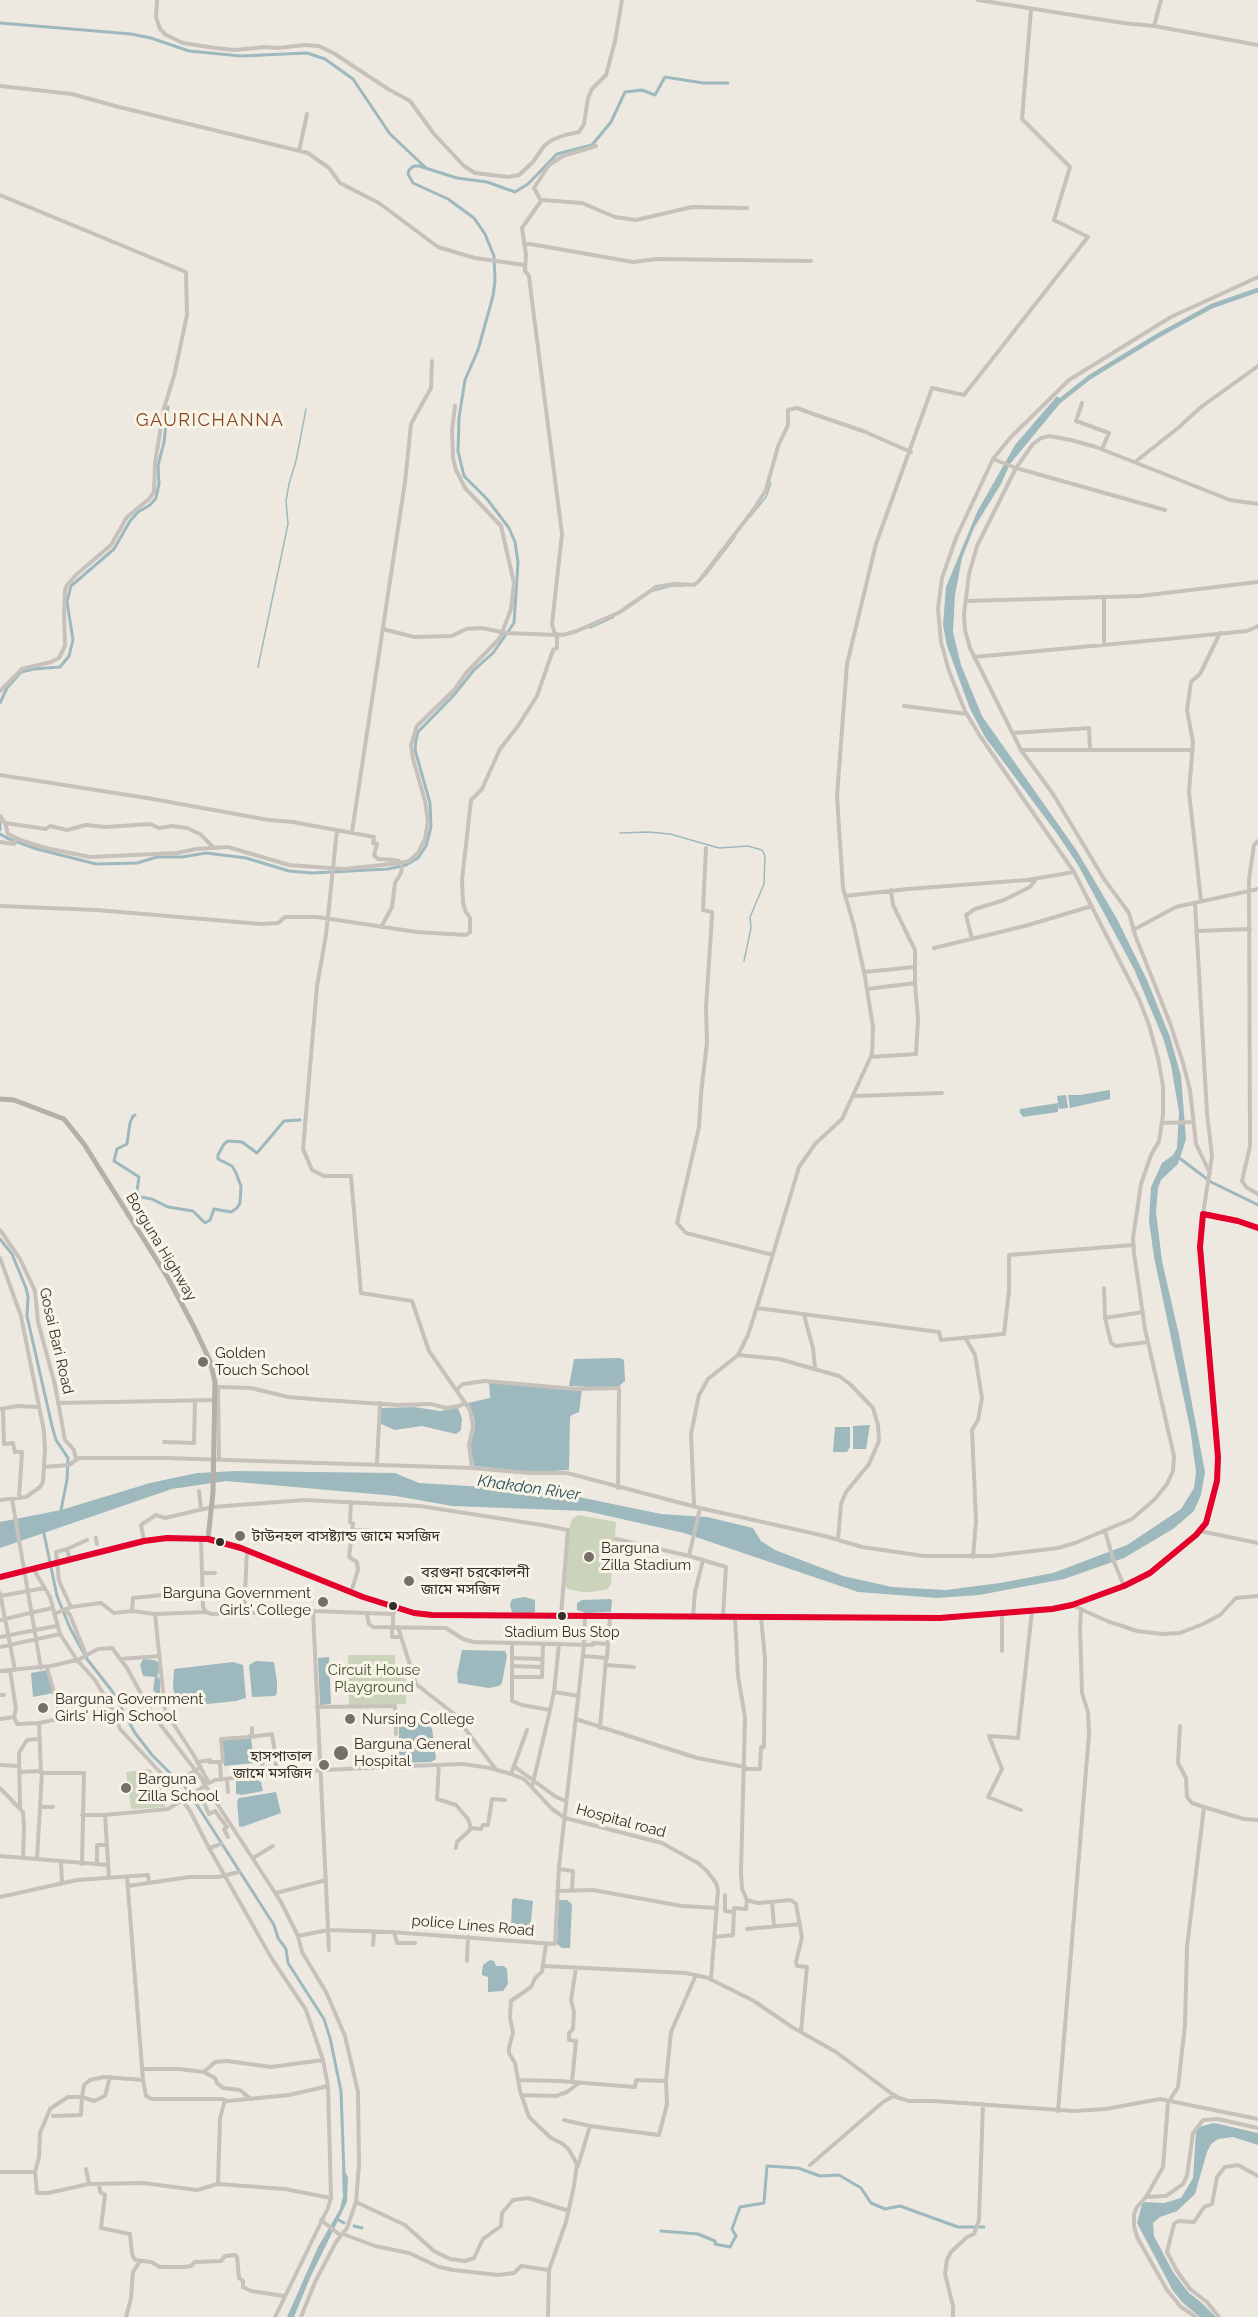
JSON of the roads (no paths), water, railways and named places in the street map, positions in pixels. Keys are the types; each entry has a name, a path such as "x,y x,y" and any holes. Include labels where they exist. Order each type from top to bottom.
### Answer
{"main road":[{"name":"Borguna Highway","path":"0,1099 14,1100 64,1119 84,1144 186,1310 212,1366 215,1382 215,1461 212,1507 204,1539"},
{"path":"0,1575 37,1569 144,1541 167,1538 204,1539 247,1550 395,1611 432,1615 940,1618 1032,1611 1072,1605 1124,1586 1150,1573 1200,1531 1206,1523 1217,1481 1218,1457 1200,1247 1203,1214 1238,1221 1258,1228"}],"street":[{"path":"157,0 156,18 160,29 166,35 183,43 235,50 265,46 278,48 319,46 335,54 410,101 434,134 464,166 475,173 508,177 519,175 552,140 579,132 584,124 588,98 592,89 606,75 622,0"},
{"path":"978,0 1031,10 1154,26 1258,45"},
{"path":"1154,26 1161,0"},
{"path":"694,1505 691,1434 694,1412 705,1383 738,1354 748,1335 799,1167 815,1144 842,1119 872,1057 873,1027 867,989 854,926 843,888 837,796 847,664 876,544 911,452 932,388 964,395 1088,237 1054,220 1070,168 1022,119 1031,10"},
{"path":"0,86 72,94 299,151 316,158 329,168 340,183 379,203 438,247 475,258 524,265"},
{"path":"299,151 308,114"},
{"path":"542,200 534,188 549,165 563,156 596,146"},
{"path":"0,195 186,272 187,315 164,408 155,463 154,492 149,500 127,517 111,545 67,585 64,646 59,658 22,669 0,691"},
{"path":"542,200 582,203 615,217 636,220 692,207 747,208"},
{"path":"0,906 97,910 261,924 278,923 285,917 327,919 455,935 466,935 470,932 470,918 463,903 462,880 471,800 482,789 500,749 537,696 553,650 557,648 557,635 552,624 562,534 531,293 524,265 526,255 522,228 542,200"},
{"path":"524,245 530,244 633,262 657,259 811,261"},
{"path":"44,1467 69,1465 79,1458 94,1457 377,1464 567,1473 618,1488 862,1546 924,1556 973,1557 1058,1548 1126,1522 1146,1507 1167,1484 1173,1472 1172,1443 1148,1342 1133,1245 1141,1184 1151,1155 1160,1141 1163,1086 1149,1025 1139,999 1092,906 1074,872 980,736 968,714 949,671 941,642 938,609 940,587 956,538 993,459 1024,423 1068,380 1171,317 1258,278"},
{"path":"352,832 354,804 361,781 405,482 411,424 431,388 432,361"},
{"path":"1134,462 1201,407 1258,366"},
{"path":"1082,403 1076,421 1109,433 1102,449"},
{"path":"0,816 8,834 16,838 45,848 90,856 177,853 214,848 240,849 289,865 332,869 400,863 409,861 418,853 425,839 428,821 411,745 417,726 455,689 466,673 504,632 511,609 514,583 501,526 465,488 456,470 452,431 455,406"},
{"path":"383,629 414,637 452,636 466,629 482,628 504,632 557,635 577,631 620,612 656,587 674,584 694,585 754,509 766,490 778,446 788,426 788,411 797,408 863,431 911,452"},
{"path":"1210,1173 1196,1144 1190,1090 1183,1063 1129,913 1104,879 1053,794 1021,750 1012,733 974,657 965,630 966,602 969,574 977,546 1016,468 1033,444 1041,438 1060,437 1102,449 1230,500 1258,504"},
{"path":"993,459 1016,468 1166,510"},
{"path":"966,602 1104,598 1258,582"},
{"path":"1104,598 1104,645"},
{"path":"974,657 1246,631 1258,626"},
{"path":"1201,901 1190,792 1192,750 1187,710 1191,682 1200,674 1221,633"},
{"path":"904,706 968,714"},
{"path":"1012,733 1089,728 1090,749"},
{"path":"1021,750 1192,750"},
{"path":"0,775 352,832 374,837 373,843 376,844 374,855 378,859 395,860 400,863"},
{"path":"5,823 46,829 50,826 67,830 86,825 106,827 143,824 159,828 172,826 187,828 200,834 214,848"},
{"path":"337,830 317,986 312,1057 302,1135 303,1149 312,1170 324,1176 351,1176 361,1293 412,1301 429,1351 465,1403 473,1419 474,1427 469,1445 472,1468"},
{"path":"0,842 14,844 16,838"},
{"path":"1258,841 1254,845 1250,890 1250,1146 1242,1181 1246,1187 1258,1194"},
{"path":"706,848 703,910 710,911 712,916 706,1006 707,1042 699,1127 677,1223 686,1233 773,1255"},
{"path":"381,927 392,907 395,883 401,873 400,863"},
{"path":"845,896 891,890 1036,879 1074,872"},
{"path":"972,939 966,915 975,909 1004,900 1029,887 1036,879"},
{"path":"1134,930 1176,907 1258,889"},
{"path":"872,1057 916,1054 918,1019 915,950 893,905 891,890"},
{"path":"1195,903 1207,1113 1212,1156 1203,1214"},
{"path":"934,948 1092,906"},
{"path":"1196,932 1250,929"},
{"path":"864,972 915,967"},
{"path":"867,989 915,983"},
{"path":"854,1096 942,1093"},
{"path":"1162,1123 1193,1122"},
{"name":"Gosai Bari Road","path":"0,1230 20,1258 35,1291 39,1322 64,1440 74,1450 76,1461"},
{"path":"757,1308 938,1332 941,1340 1005,1334 1009,1291 1009,1255 1133,1245"},
{"path":"0,1258 21,1316 44,1431 43,1482 40,1487 26,1497 0,1500"},
{"path":"1104,1288 1105,1318 1111,1343 1116,1346 1148,1342"},
{"path":"1105,1318 1143,1312"},
{"path":"804,1315 813,1348 815,1368"},
{"path":"966,1339 975,1354 982,1398 978,1420 972,1430 976,1521 973,1557"},
{"path":"738,1354 778,1359 839,1376 873,1408 878,1425 879,1441 869,1464 851,1483 841,1504 838,1540"},
{"path":"456,1390 463,1384 475,1382 576,1389 619,1388 618,1488"},
{"path":"215,1461 218,1387 251,1388 288,1397 431,1404 446,1408 465,1403"},
{"path":"164,1443 194,1443 195,1400"},
{"path":"58,1403 215,1400"},
{"path":"377,1464 380,1403"},
{"path":"19,1498 22,1452 15,1452 13,1443 3,1444 2,1409 17,1406 39,1407"},
{"path":"199,1491 201,1509"},
{"path":"12,1499 41,1668"},
{"path":"144,1541 141,1525 156,1515 165,1518 212,1507 305,1500 420,1506 568,1530 561,1616"},
{"path":"351,1502 350,1522 353,1524 349,1557 357,1562 358,1570 351,1592"},
{"path":"689,1556 700,1508"},
{"path":"352,1530 424,1533"},
{"path":"1105,1531 1124,1586"},
{"path":"1200,1531 1258,1543"},
{"path":"96,1538 97,1544"},
{"path":"204,1539 202,1591 206,1612"},
{"path":"616,1539 726,1567 723,1617"},
{"path":"71,1607 59,1581 56,1552 87,1540"},
{"path":"67,1549 70,1560"},
{"path":"244,1614 247,1550"},
{"path":"693,1617 695,1592 703,1560"},
{"path":"37,1569 60,1634 95,1680 110,1705 120,1730 171,1785 190,1811 272,1959 306,2010 324,2060 328,2086 331,2198 275,2317"},
{"path":"202,1573 215,1573"},
{"path":"45,1588 0,1595 2,1619 10,1645 16,1709 14,1717 17,1724 39,1723 96,1711 110,1705"},
{"path":"132,1611 133,1598 202,1591"},
{"path":"1072,1605 1137,1631 1163,1634 1180,1633 1220,1615 1236,1598 1258,1596"},
{"path":"2,1619 101,1603 114,1613 132,1611 156,1614 206,1612 244,1614 313,1611 367,1614 395,1611 392,1637 401,1637"},
{"path":"66,1609 86,1655"},
{"path":"1058,2111 1089,1734 1088,1713 1082,1693 1080,1626 1083,1610"},
{"path":"313,1611 329,1950"},
{"path":"1021,1810 988,1797 1002,1769 989,1736 1018,1738 1032,1611"},
{"path":"1002,1613 1002,1651"},
{"path":"156,1614 166,1715 201,1767 205,1783"},
{"path":"367,1614 369,1624 373,1627 446,1628 463,1639 474,1642 608,1644"},
{"name":"police Lines Road","path":"298,1936 328,1930 394,1932 556,1944 557,1891 579,1696 585,1617"},
{"path":"600,1728 610,1617"},
{"path":"715,1937 733,1935 734,1908 746,1909 747,1900 742,1889 741,1872 746,1717 738,1676 735,1617"},
{"path":"576,1719 698,1758 760,1769 760,1747 764,1747 765,1658 761,1617"},
{"path":"0,1637 56,1626"},
{"path":"394,1627 401,1637 416,1684 453,1713 491,1765 500,1770"},
{"path":"0,1647 60,1634"},
{"path":"512,1643 512,1701 522,1706 550,1710"},
{"path":"512,1677 542,1677 543,1644"},
{"path":"532,1787 554,1692 559,1644"},
{"path":"0,1671 47,1667 79,1659 98,1649 110,1647 120,1659 140,1696 205,1783 276,1893 298,1936 302,1952 326,1992 345,2036 358,2092 359,2164 356,2202 347,2228 315,2282 301,2317"},
{"path":"120,1659 160,1656"},
{"path":"583,1656 606,1658"},
{"path":"512,1659 543,1659"},
{"path":"606,1665 634,1667"},
{"path":"512,1666 542,1667"},
{"path":"47,1667 61,1718"},
{"path":"554,1692 579,1696"},
{"path":"316,1707 395,1706 396,1734"},
{"path":"0,1719 14,1717"},
{"path":"37,1859 41,1807 39,1723"},
{"path":"1180,1726 1178,1763 1186,1778 1187,1797 1192,1803 1203,1807 1244,1819 1258,1820"},
{"path":"249,1737 252,1734 252,1728"},
{"path":"512,1774 527,1730"},
{"path":"221,1779 220,1762 223,1761 221,1739 272,1734 277,1774"},
{"path":"20,1809 19,1753 27,1740 39,1738"},
{"path":"263,1776 262,1755 275,1754"},
{"path":"198,1762 210,1760 210,1762 220,1762"},
{"name":"Hospital road","path":"82,1815 168,1809 205,1783 221,1779 319,1770 463,1764 500,1770 524,1779 552,1809 565,1818 652,1839 698,1863 716,1883 717,1908 711,1979"},
{"path":"0,1765 19,1766"},
{"path":"439,1765 437,1799 456,1805 468,1819 470,1828"},
{"path":"171,1785 201,1767"},
{"path":"515,1767 556,1797 567,1801"},
{"path":"19,1772 84,1773 82,1864"},
{"path":"227,1779 228,1792"},
{"path":"0,1788 24,1812 23,1858"},
{"path":"198,1790 208,1814 215,1811 226,1827 224,1829 227,1837 236,1833"},
{"path":"470,1828 481,1829 483,1825 489,1825 492,1799 505,1800"},
{"path":"41,1807 53,1807"},
{"path":"1196,2317 1185,2311 1174,2299 1137,2237 1134,2214 1163,2167 1169,2101 1178,2086 1182,2056 1187,1947 1203,1807"},
{"path":"105,1815 109,1878"},
{"path":"456,1848 458,1841 470,1828"},
{"path":"97,1863 97,1845 107,1845"},
{"path":"209,1848 221,1845"},
{"path":"253,1858 273,1846"},
{"path":"0,1856 108,1865"},
{"path":"61,1862 62,1883"},
{"path":"559,1869 573,1871 572,1890"},
{"path":"128,1886 239,1872"},
{"path":"0,1897 62,1883 109,1878 148,1875 149,1883"},
{"path":"127,1877 146,2096 152,2099 251,2099 289,2095 328,2086"},
{"path":"276,1893 326,1880"},
{"path":"557,1891 593,1890 682,1906 717,1908"},
{"path":"725,1895 725,1911 734,1912"},
{"path":"747,1900 772,1902 792,1900 796,1904 802,1937 796,1962 797,1966 807,1967 808,1979 801,2031"},
{"path":"772,1902 774,1926"},
{"path":"747,1929 801,1924"},
{"path":"373,1945 374,1932"},
{"path":"394,1932 394,1939 398,1943 415,1943"},
{"path":"467,1960 468,1937"},
{"path":"546,1944 542,1972 533,1980 531,1987 511,2001 510,2017 513,2032 509,2053 515,2063 521,2095 529,2117 550,2138 570,2150 577,2169"},
{"path":"544,1966 696,1975 711,1979 743,1995 836,2052 895,2096 909,2101 983,2104 1058,2111 1106,2109 1149,2101 1169,2101 1258,2119"},
{"path":"572,2082 576,2041 569,2040 569,2032 573,2029 574,2012 571,2000 576,1968"},
{"path":"564,2120 590,2126 659,2135 667,2104 666,2081 671,2032 696,1975"},
{"path":"204,2072 215,2062 280,2066 324,2060"},
{"path":"142,2069 179,2068 204,2072 215,2078 217,2084 223,2088 240,2090 251,2099"},
{"path":"110,2077 105,2096 94,2101 82,2097 68,2097 50,2109 40,2133 39,2157 35,2172 38,2193 88,2184 143,2183 197,2190 218,2184 285,2189 331,2198"},
{"path":"53,2116 81,2115 86,2082 96,2078 143,2080"},
{"path":"518,2080 635,2087 636,2080 666,2081"},
{"path":"521,2095 556,2096 567,2092 579,2083"},
{"path":"810,2165 883,2102 895,2096"},
{"path":"218,2184 220,2118 225,2100"},
{"path":"953,2317 953,2306 945,2274 951,2252 967,2237 974,2234 979,2220 983,2104"},
{"path":"1146,2197 1166,2196 1183,2184 1187,2176 1193,2133 1203,2120 1218,2119 1258,2128"},
{"path":"548,2317 549,2270 568,2211 577,2169 590,2126"},
{"path":"1219,2317 1207,2302 1190,2289 1167,2252 1174,2224 1178,2221 1194,2222 1204,2207 1212,2204 1217,2177 1225,2167 1238,2165 1258,2176"},
{"path":"87,2169 88,2184"},
{"path":"0,2172 35,2172"},
{"path":"99,2184 100,2192 105,2194 101,2228 130,2234 132,2254 135,2260 151,2262 160,2267 184,2267 191,2266 195,2262 221,2261 225,2256 235,2256 243,2287 251,2291 284,2296"},
{"path":"356,2202 405,2225 434,2251 450,2259 465,2261 474,2258 483,2239 501,2226 502,2213 513,2200 528,2198 568,2211"},
{"path":"321,2220 342,2235 375,2246 409,2253 439,2267 498,2275 514,2273 521,2266 549,2270"},
{"path":"126,2317 132,2291 133,2272 141,2261"}],"water":[{"path":"1057,396 1062,401 1010,464 1001,484 974,528 962,558 955,595 953,632 961,665 982,716 1077,851 1117,919 1147,980 1170,1037 1181,1076 1186,1139 1178,1164 1161,1180 1156,1212 1162,1261 1179,1335 1205,1472 1201,1495 1194,1511 1173,1529 1124,1558 1064,1579 979,1595 937,1598 858,1592 684,1533 586,1511 452,1506 396,1496 226,1481 172,1489 0,1548 0,1522 61,1510 150,1483 197,1473 236,1471 395,1473 419,1483 518,1489 574,1496 661,1514 707,1517 753,1528 761,1541 775,1550 843,1576 892,1587 946,1590 1053,1573 1127,1545 1181,1509 1194,1488 1196,1472 1190,1428 1154,1257 1149,1221 1151,1187 1162,1163 1173,1155 1177,1148 1179,1112 1171,1065 1163,1038 1134,969 1078,865 985,737 970,709 947,646 943,625 946,587 977,512 1015,445"},
{"path":"1110,1090 1110,1099 1070,1108 1068,1095"},
{"path":"1066,1095 1068,1108 1059,1109 1058,1105 1058,1112 1023,1117 1020,1113 1020,1109 1058,1103 1057,1096"},
{"path":"620,1358 624,1360 625,1381 617,1388 569,1386 574,1359"},
{"path":"489,1383 582,1390 579,1412 570,1417 569,1470 531,1472 474,1466 470,1444 475,1428 468,1403 490,1398"},
{"path":"414,1407 440,1411 458,1408 462,1419 461,1430 456,1434 422,1426 395,1430 381,1424 381,1408"},
{"path":"870,1425 866,1449 853,1449 853,1426"},
{"path":"835,1427 850,1427 850,1447 847,1452 833,1452"},
{"path":"525,1597 535,1600 535,1612 529,1614 512,1612 510,1605 512,1599"},
{"path":"582,1600 612,1600 611,1612 586,1613 577,1610 577,1603"},
{"path":"462,1650 505,1651 507,1656 502,1683 489,1688 458,1683 457,1674"},
{"path":"329,1657 331,1704 320,1705 318,1658"},
{"path":"143,1659 158,1662 160,1670 157,1676 160,1679 160,1693 157,1694 153,1690 155,1677 143,1676 140,1665"},
{"path":"256,1661 274,1662 277,1681 275,1696 252,1697 249,1665"},
{"path":"233,1662 243,1665 246,1698 236,1701 178,1706 173,1687 174,1669"},
{"path":"48,1670 53,1693 33,1697 31,1673"},
{"path":"421,1721 432,1728 436,1759 431,1762 399,1762 399,1724"},
{"path":"251,1737 254,1763 224,1766 222,1740"},
{"path":"255,1779 261,1782 263,1791 236,1794 236,1781"},
{"path":"276,1792 281,1813 242,1827 239,1826 237,1801 239,1798"},
{"path":"514,1898 533,1901 530,1931 511,1930 512,1900"},
{"path":"559,1900 567,1900 572,1904 570,1948 562,1948 557,1944"},
{"path":"490,1960 494,1961 496,1966 504,1966 507,1969 508,1984 503,1991 488,1992 488,1977 482,1975 482,1972 483,1965"},
{"path":"1214,2123 1258,2133 1258,2145 1233,2137 1218,2139 1211,2144 1195,2194 1177,2211 1160,2217 1153,2223 1154,2236 1173,2272 1189,2293 1216,2317 1200,2317 1173,2291 1137,2223 1142,2204 1145,2202 1164,2203 1181,2198 1193,2178 1196,2132 1199,2127"},
{"path":"342,2171 348,2178 347,2202 294,2317 287,2317 318,2247 340,2209 343,2196"}],"waterway":[{"path":"0,23 131,34 189,51 241,56 307,53 325,59 353,79 390,134 425,167"},
{"path":"0,834 37,849 96,864 137,863 157,857 182,857 206,853 246,858 289,871 312,873 388,869 406,865 418,858 426,846 431,827 430,803 415,750 418,732 453,696 474,670 493,653 514,623 518,562 515,542 509,528 487,499 464,476 458,451 459,418 465,380 478,350 493,296 494,256 485,234 474,218 448,199 413,183 408,174 409,170 414,166 419,166 457,178 487,182 515,192 528,184 557,154 592,145 611,122 625,92 642,90 655,95 665,77 703,83 728,83"},
{"path":"1057,403 1090,377 1159,335 1212,306 1258,290"},
{"path":"0,703 7,688 21,672 60,667 69,656 73,640 67,602 71,586 114,549 130,521 156,498 159,484 158,466 164,442 168,407"},
{"path":"258,667 288,524 286,501 306,409"},
{"path":"750,517 766,497 771,483"},
{"path":"705,576 735,537"},
{"path":"653,591 671,586 683,586"},
{"path":"590,628 614,617"},
{"path":"0,822 0,830"},
{"path":"620,833 670,834 719,848 748,846 762,850 765,856 764,884 750,917 751,928 744,961"},
{"path":"135,1115 130,1123 127,1144 117,1149 114,1161 139,1177 137,1191 140,1197 152,1199 168,1207 193,1211 205,1223 210,1220 214,1209 231,1212 240,1203 241,1186 236,1173 232,1166 218,1159 224,1144 228,1141 242,1142 257,1153 284,1121 300,1120"},
{"path":"1178,1157 1211,1182 1258,1205"},
{"path":"0,1239 12,1254 26,1288 27,1316 52,1426 56,1440 68,1458 67,1480 61,1510"},
{"path":"43,1529 57,1596 70,1628 87,1659 112,1691 135,1733 152,1755 176,1779 181,1781 190,1794 274,1925 278,1938 286,1949 288,1963 324,2019 341,2091 344,2174"},
{"path":"661,2231 698,2234 715,2241 715,2244 730,2247 736,2236 732,2229 740,2207 764,2203 767,2166 798,2168 820,2176 839,2175 861,2188 871,2203 885,2209 900,2206 958,2227 984,2227"},
{"path":"337,2219 344,2223"},
{"path":"354,2226 362,2228"}],"place":[{"name":"Golden Touch School","path":"203,1362"},
{"name":"টাউনহল বাসষ্ট্যান্ড জামে মসজিদ","path":"240,1536"},
{"name":"Barguna Zilla Stadium","path":"589,1557"},
{"name":"বরগুনা চরকোলনী জামে মসজিদ","path":"409,1581"},
{"name":"Barguna Government Girls' College","path":"323,1602"},
{"name":"Stadium Bus Stop","path":"562,1616"},
{"name":"Barguna Government Girls' High School","path":"43,1708"},
{"name":"Nursing College","path":"350,1719"},
{"name":"Barguna General Hospital","path":"341,1753"},
{"name":"হাসপাতাল জামে মসজিদ","path":"324,1765"},
{"name":"Barguna Zilla School","path":"126,1788"}],"district":[{"name":"GAURICHANNA","path":"210,421"}],"water label":[{"name":"Khakdon River","path":"529,1488"}],"park label":[{"name":"Circuit House Playground","path":"374,1678"}]}
